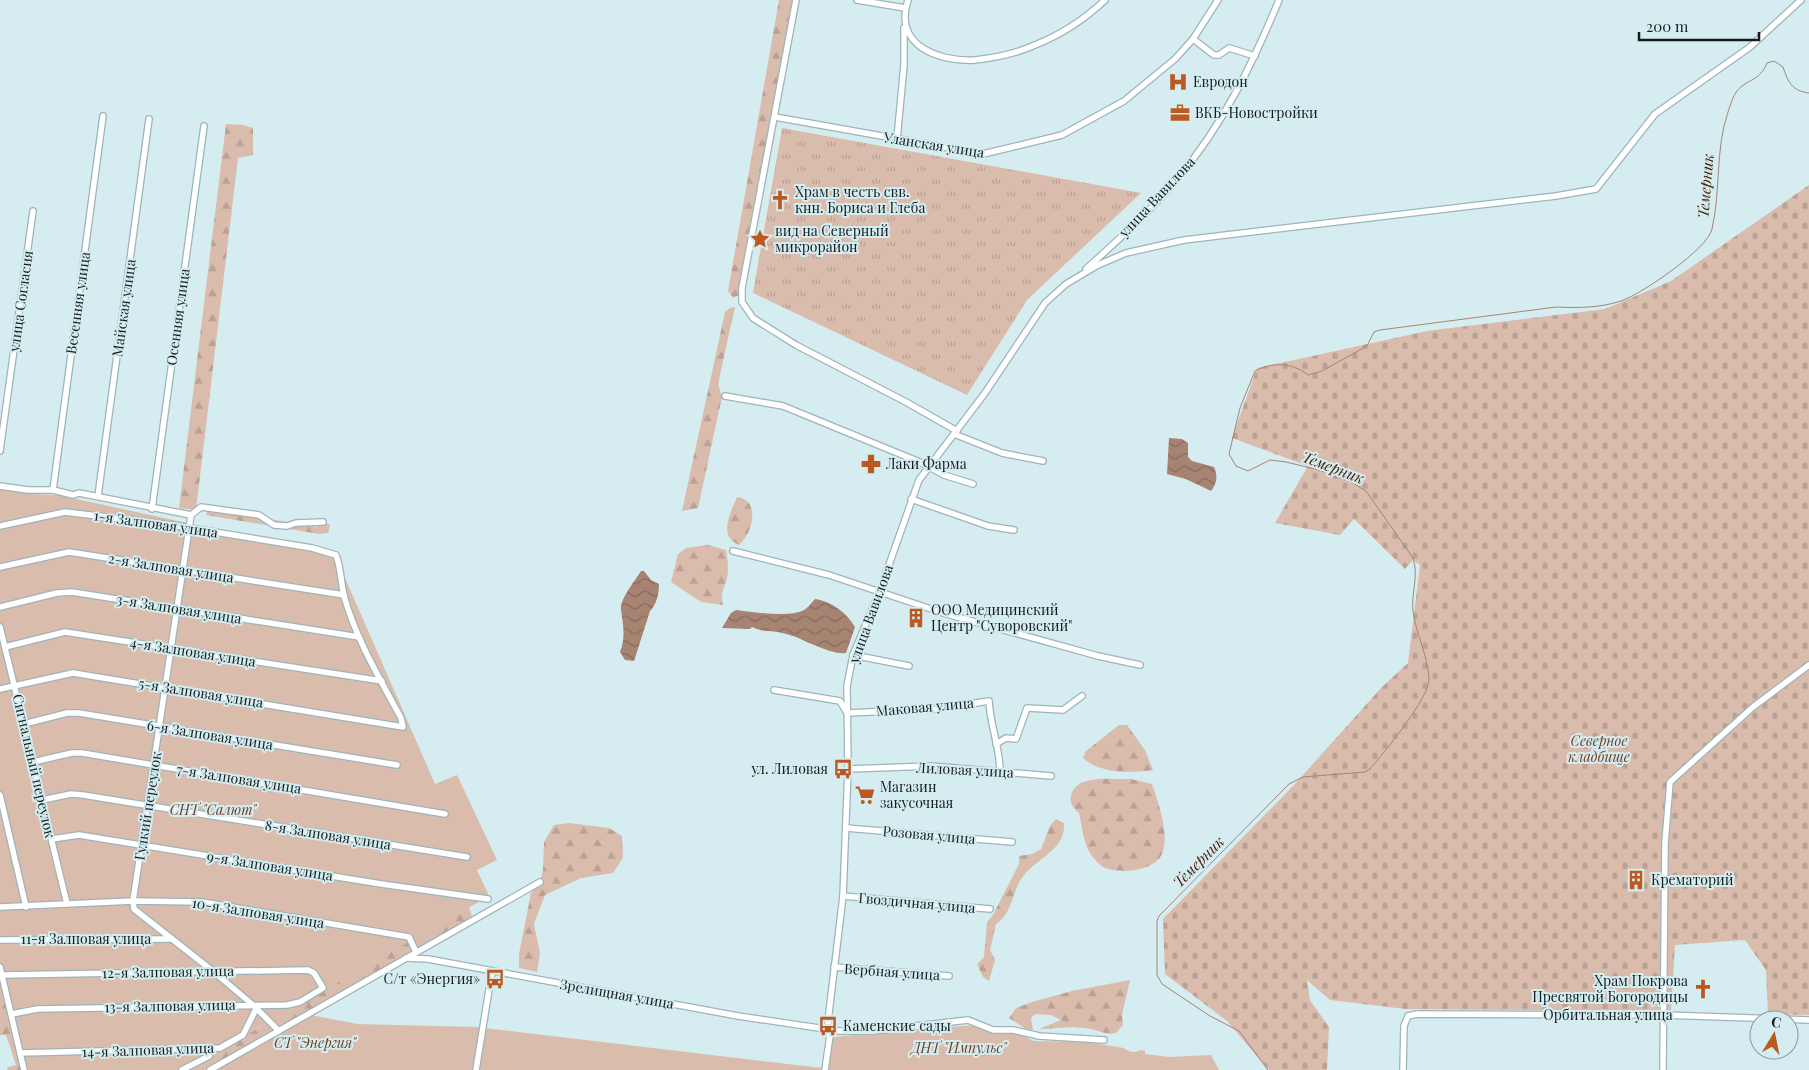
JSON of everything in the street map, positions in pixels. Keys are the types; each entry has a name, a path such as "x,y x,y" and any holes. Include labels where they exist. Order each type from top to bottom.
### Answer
{"street":[{"path":"796,0 776,117 742,288 744,306 753,318 796,345 956,432 1002,453 1043,461"},
{"path":"857,0 905,8"},
{"path":"897,139 904,65 905,8 908,0"},
{"path":"904,21 911,40 920,48 946,57 973,60 997,57 1033,46 1064,31 1105,0"},
{"name":"Уланская улица","path":"776,117 983,154 1062,135 1124,101 1175,59 1194,39 1218,0"},
{"name":"улица Вавилова","path":"1077,277 1178,179 1225,112 1255,56 1279,0"},
{"name":"улица Вавилова","path":"825,1070 834,967 843,896 848,769 847,686 853,655 879,593 919,480 985,393 1045,303 1066,284 1077,277 1126,253 1184,240 1556,196 1596,189 1655,114 1750,47 1801,0"},
{"path":"1194,39 1214,55 1219,55 1229,48 1255,56"},
{"name":"Весенняя улица","path":"53,490 104,116"},
{"name":"Майская улица","path":"98,496 149,119"},
{"name":"Осенняя улица","path":"152,508 204,126"},
{"name":"улица Согласия","path":"0,451 33,211"},
{"path":"725,396 783,406 922,463 928,468 973,484"},
{"path":"0,486 28,490 53,490 73,495 79,493 98,496 106,500 192,515 201,507 259,515 274,525 287,526 296,522 323,522"},
{"path":"911,499 988,526 1014,530"},
{"name":"1-я Залповая улица","path":"0,526 65,512 190,528 312,548 336,555 340,564 344,595"},
{"name":"Гулкий переулок","path":"133,901 192,515"},
{"path":"733,551 829,575 879,593 999,629 1140,666"},
{"name":"2-я Залповая улица","path":"0,567 69,552 344,595"},
{"name":"3-я Залповая улица","path":"0,607 57,593 72,592 359,637"},
{"path":"344,595 359,637 382,682"},
{"name":"Сигнальный переулок","path":"0,627 67,904"},
{"name":"4-я Залповая улица","path":"5,647 65,632 382,682"},
{"path":"853,655 909,666"},
{"path":"1664,1070 1665,843 1670,782 1754,707 1809,665"},
{"name":"5-я Залповая улица","path":"0,689 73,673 403,726 401,718 382,682"},
{"path":"774,690 840,701 847,713"},
{"path":"996,744 1006,738 1016,739 1028,708 1063,710 1082,696"},
{"name":"Маковая улица","path":"847,713 936,708 989,700 991,726 1000,758 1000,772"},
{"name":"6-я Залповая улица","path":"24,724 67,713 79,713 397,765"},
{"name":"7-я Залповая улица","path":"33,762 72,753 445,814"},
{"name":"Лиловая улица","path":"848,769 931,766 1051,776"},
{"name":"8-я Залповая улица","path":"42,800 71,794 83,795 467,857"},
{"path":"0,795 26,907"},
{"name":"Розовая улица","path":"846,828 1012,842"},
{"name":"9-я Залповая улица","path":"52,839 71,834 488,900"},
{"path":"210,1070 540,882"},
{"name":"Гвоздичная улица","path":"843,896 990,909"},
{"path":"133,901 134,909 138,914 214,972 279,1031"},
{"name":"10-я Залповая улица","path":"0,907 133,901 202,902 409,937 416,952"},
{"name":"11-я Залповая улица","path":"0,940 172,939"},
{"name":"Зрелищная улица","path":"406,958 428,958 738,1016 829,1030 864,1032 968,1020 993,1030 1012,1030 1039,1036 1104,1040"},
{"path":"0,967 24,1070"},
{"name":"Вербная улица","path":"834,967 949,976"},
{"name":"12-я Залповая улица","path":"2,975 308,970 314,973 323,988"},
{"path":"476,1070 492,971"},
{"name":"13-я Залповая улица","path":"12,1014 37,1009 287,1005 300,1002 323,988"},
{"name":"14-я Залповая улица","path":"20,1053 220,1048 243,1035 254,1007"},
{"name":"Орбитальная улица","path":"1403,1070 1404,1026 1408,1016 1417,1014 1664,1015 1809,1020"},
{"path":"182,1070 209,1056"}],"green space":[{"path":"779,0 793,0 741,294 733,298 728,291"},
{"path":"226,124 243,125 253,128 253,155 238,158 196,510 179,508"},
{"path":"782,128 1141,193 1027,300 967,395 753,293"},
{"name":"Северное кладбище","path":"1809,185 1809,1015 1799,1015 1799,1010 1768,1010 1766,970 1745,940 1675,945 1671,1011 1405,1009 1330,1000 1307,980 1310,1000 1329,1027 1327,1070 1269,1070 1227,1021 1165,974 1163,919 1294,785 1382,687 1408,663 1420,565 1413,560 1405,569 1354,519 1340,535 1275,523 1308,466 1232,438 1257,368 1427,331 1605,309 1671,281"},
{"path":"735,307 718,384 722,397 698,508 682,511 725,312"},
{"name":"СНТ \"Салют\"","path":"0,488 29,494 58,495 335,555 435,784 457,775 497,860 477,870 489,896 185,1070 22,1070 0,980"},
{"path":"737,497 745,499 752,510 751,525 744,540 739,545 732,541 727,530 729,516"},
{"path":"208,509 317,527 323,522 330,525 328,533 319,534 206,515"},
{"path":"708,545 726,550 728,571 722,593 723,605 701,602 671,582 678,554 686,548"},
{"path":"1119,725 1127,725 1145,750 1153,770 1126,772 1107,770 1083,758 1086,751"},
{"path":"1096,779 1131,779 1152,784 1164,826 1163,851 1160,858 1146,867 1138,870 1119,871 1103,867 1092,857 1084,839 1079,813 1071,804 1071,796 1074,789 1087,781"},
{"path":"1056,819 1064,823 1061,840 1024,875 1006,914 996,924 990,950 995,960 989,981 983,977 977,964 984,957 987,922 993,915 1019,864 1019,856 1032,854 1041,849 1050,826"},
{"path":"569,823 609,828 622,836 623,858 613,873 581,878 545,895 534,924 540,953 537,972 519,968 519,954 531,893 540,881 543,870 544,842 554,825"},
{"path":"469,907 472,917 206,1070 185,1070"},
{"path":"0,980 22,1070 7,1070 8,1067 16,1065 6,1035 0,1035"},
{"path":"1130,980 1122,1015 1123,1025 1116,1033 1078,1027 1039,1029 1061,1020 1051,1015 1035,1014 1031,1018 1033,1030 1026,1029 1009,1018 1016,1008 1032,1002 1072,991"},
{"name":"СТ \"Энергия\"","path":"311,1015 357,1024 476,1027 822,1068 822,1070 212,1070"},
{"name":"ДНТ \"Импульс\"","path":"975,1025 997,1032 1017,1033 1034,1041 1086,1042 1124,1048 1132,1052 1141,1050 1145,1051 1145,1054 1169,1057 1211,1055 1219,1070 826,1070 832,1037"}],"water":[{"path":"1169,438 1182,439 1188,443 1188,457 1192,461 1214,467 1216,479 1211,491 1186,479 1167,474"},
{"path":"641,571 644,571 651,580 659,584 658,595 650,611 634,661 625,660 620,652 623,636 621,605 625,595"},
{"path":"815,599 827,602 838,608 855,627 846,653 831,651 782,633 764,631 752,627 750,629 722,628 731,613 736,610 789,614 804,610"}],"waterway":[{"name":"Темерник","path":"1268,1070 1239,1031 1210,1016 1162,984 1157,975 1157,921 1159,916 1289,784 1303,777 1365,772 1370,769 1395,739 1422,699 1429,679 1413,611 1415,578 1413,558 1366,491 1353,483 1319,470 1286,462 1270,460 1248,471 1236,466 1229,454 1240,408 1255,371 1275,365 1289,366 1308,375 1322,371 1367,346 1374,332 1380,330 1556,307 1597,306 1630,297 1672,270 1708,238 1715,214 1721,141 1731,104 1737,91 1757,77 1767,63 1774,61 1783,67 1789,81 1795,88 1809,93"}],"place":[{"name":"Евродон","path":"1178,82"},
{"name":"ВКБ-Новостройки","path":"1180,113"},
{"name":"Храм в честь свв. кнн. Бориса и Глеба","path":"780,200"},
{"name":"вид на Северный микрорайон","path":"760,239"},
{"name":"Лаки Фарма","path":"871,464"},
{"name":"ООО Медицинский Центр \"Суворовский\"","path":"916,618"},
{"name":"ул. Лиловая","path":"843,769"},
{"name":"Магазин закусочная","path":"865,795"},
{"name":"Крематорий","path":"1636,880"},
{"name":"С/т «Энергия»","path":"495,979"},
{"name":"Храм Покрова Пресвятой Богородицы","path":"1703,989"},
{"name":"Каменские сады","path":"828,1026"}]}
